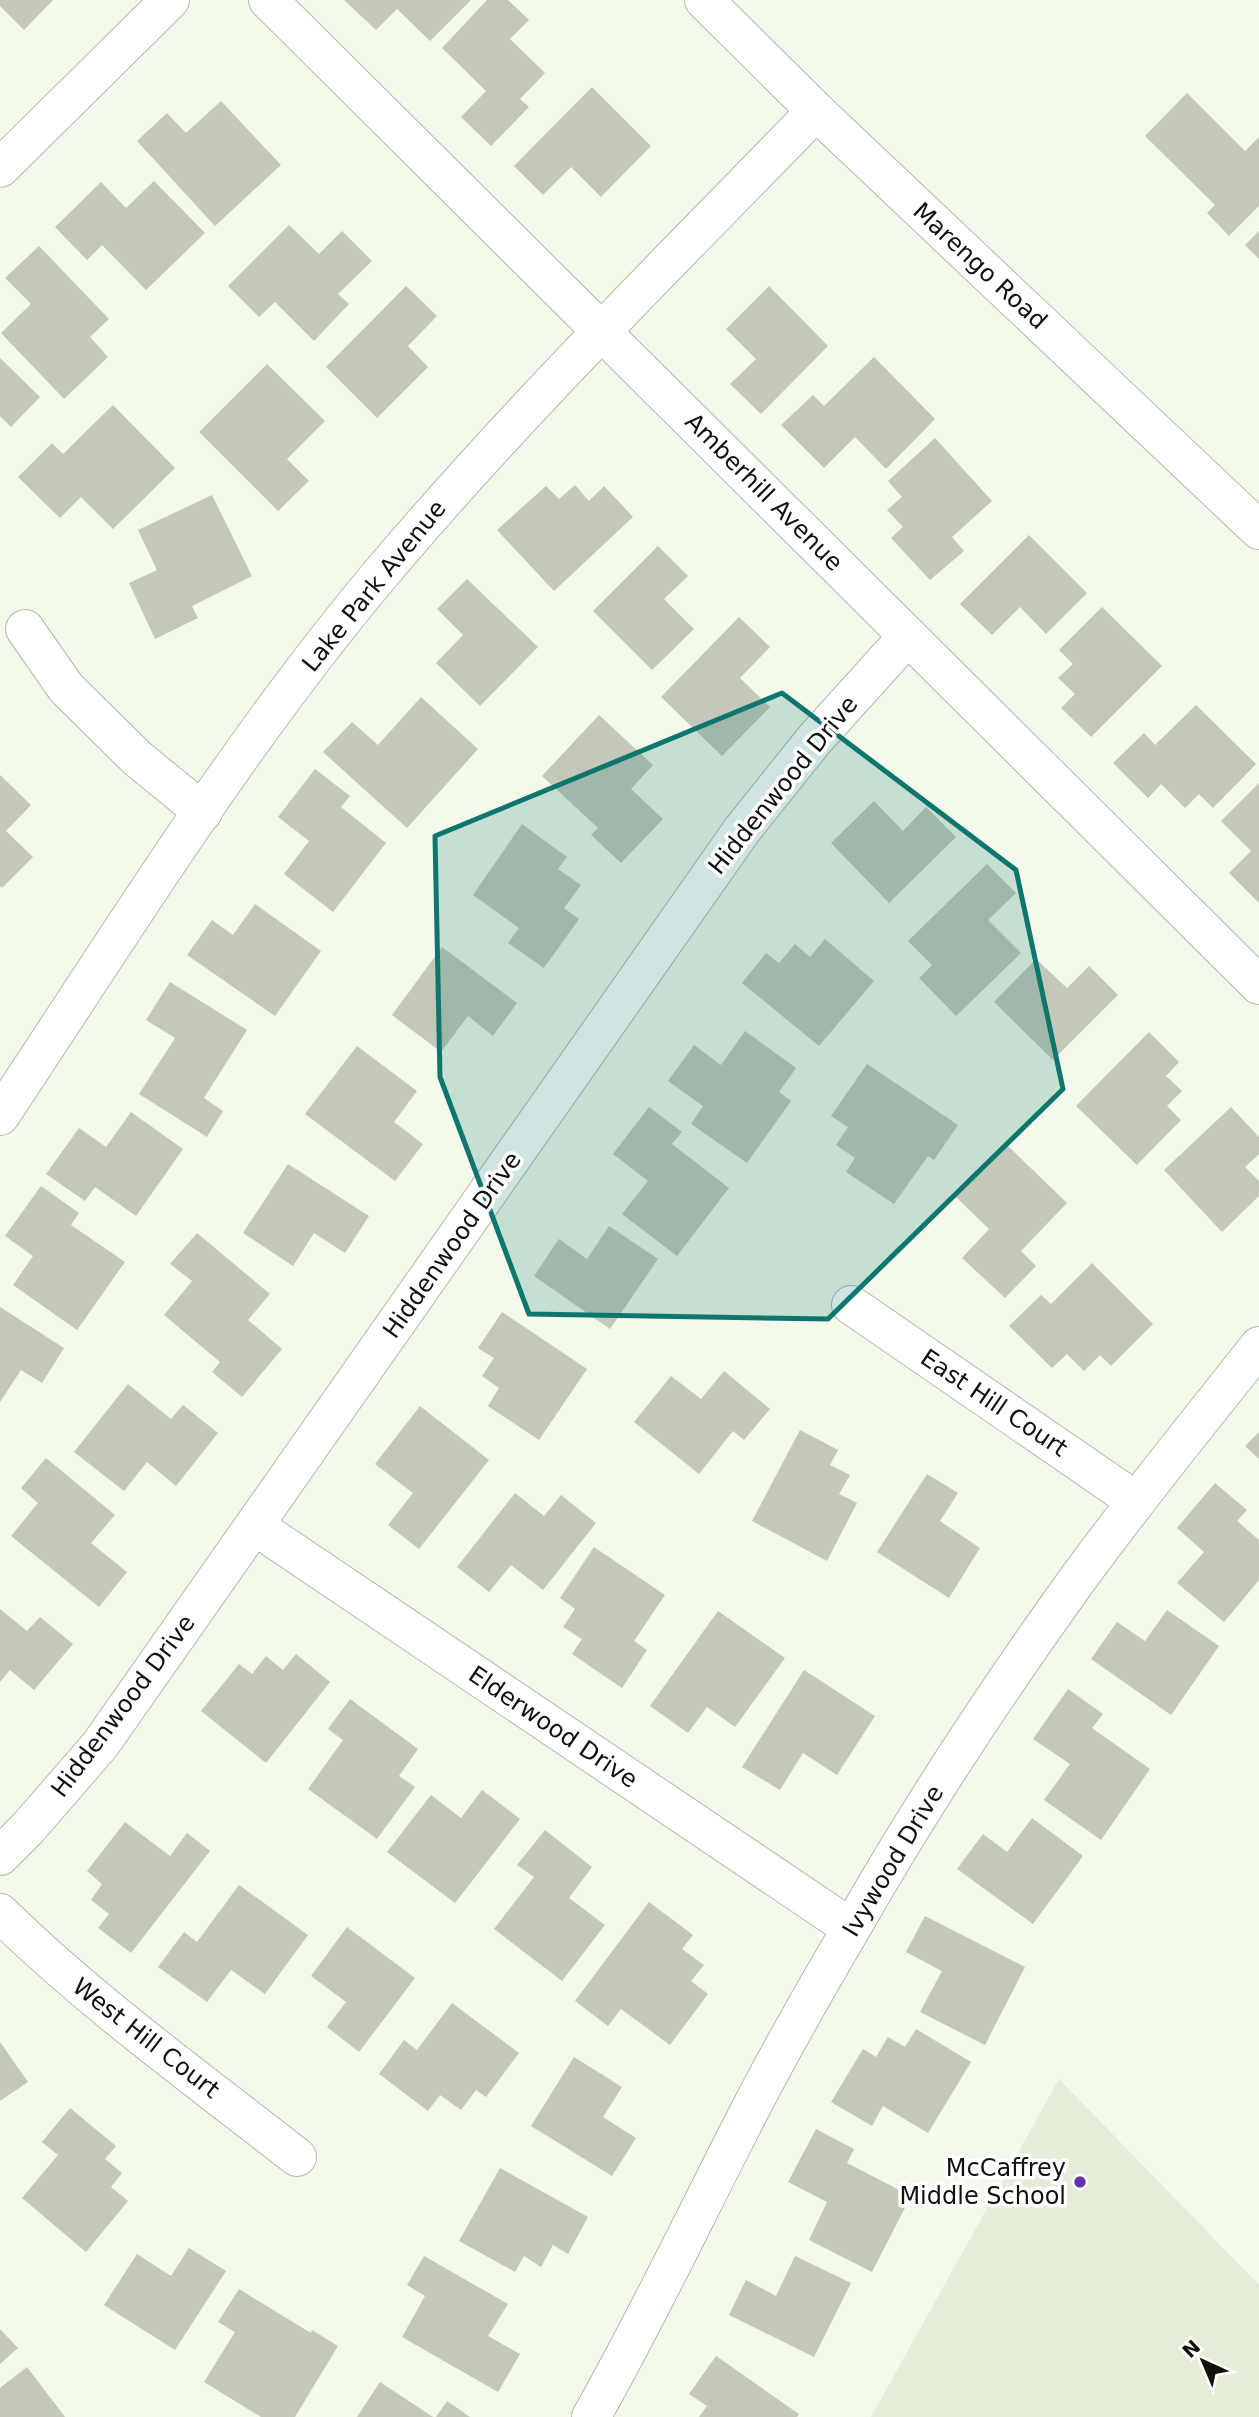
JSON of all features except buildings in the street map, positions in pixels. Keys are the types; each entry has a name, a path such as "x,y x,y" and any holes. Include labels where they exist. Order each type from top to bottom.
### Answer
{"street":[{"path":"0,168 170,0"},
{"name":"Amberhill Avenue","path":"268,0 1259,985"},
{"name":"Marengo Road","path":"704,0 816,111 1259,530"},
{"name":"Lake Park Avenue","path":"0,1116 203,812 278,705 377,579 482,457 816,111"},
{"path":"25,629 65,688 138,758 203,812"},
{"name":"Hiddenwood Drive","path":"0,1856 100,1745 742,830 814,740 908,636"},
{"name":"East Hill Court","path":"851,1305 1136,1501"},
{"name":"Ivywood Drive","path":"591,2417 627,2354 752,2105 851,1928 904,1841 986,1713 1072,1587 1136,1501 1259,1346"},
{"name":"Elderwood Drive","path":"255,1526 851,1928"},
{"name":"West Hill Court","path":"0,1913 96,2001 298,2157"}],"highlighted area":[{"path":"782,693 1016,870 1063,1089 828,1319 529,1314 440,1077 435,836"}],"shaded area":[{"name":"McCaffrey Middle School","path":"1059,2079 1259,2285 1259,2417 871,2417"}],"place":[{"name":"McCaffrey Middle School","path":"1080,2182"}]}
